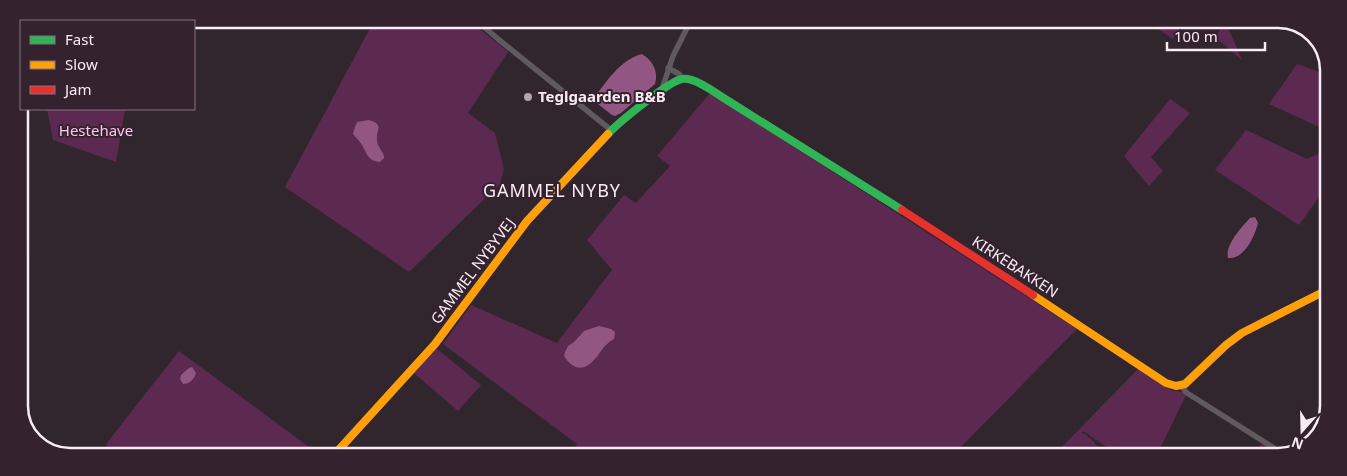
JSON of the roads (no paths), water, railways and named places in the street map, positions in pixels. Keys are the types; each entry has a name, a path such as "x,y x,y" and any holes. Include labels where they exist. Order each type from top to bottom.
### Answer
{"street":[{"path":"485,28 611,130"},
{"path":"662,89 672,56 687,28"},
{"path":"668,68 679,74 682,79"},
{"name":"GAMMEL NYBYVEJ","path":"340,448 435,344 527,221 611,130 662,89 682,79"},
{"name":"KIRKEBAKKEN","path":"682,79 697,82 716,93 945,238 1166,383 1181,386"},
{"path":"1273,448 1187,393 1181,386 1191,380 1226,345 1242,333 1295,308 1320,294"}],"place":[{"name":"Teglgaarden B&B","path":"528,97"}],"district":[{"name":"GAMMEL NYBY","path":"552,191"}],"park label":[{"name":"Hestehave","path":"96,131"}]}
